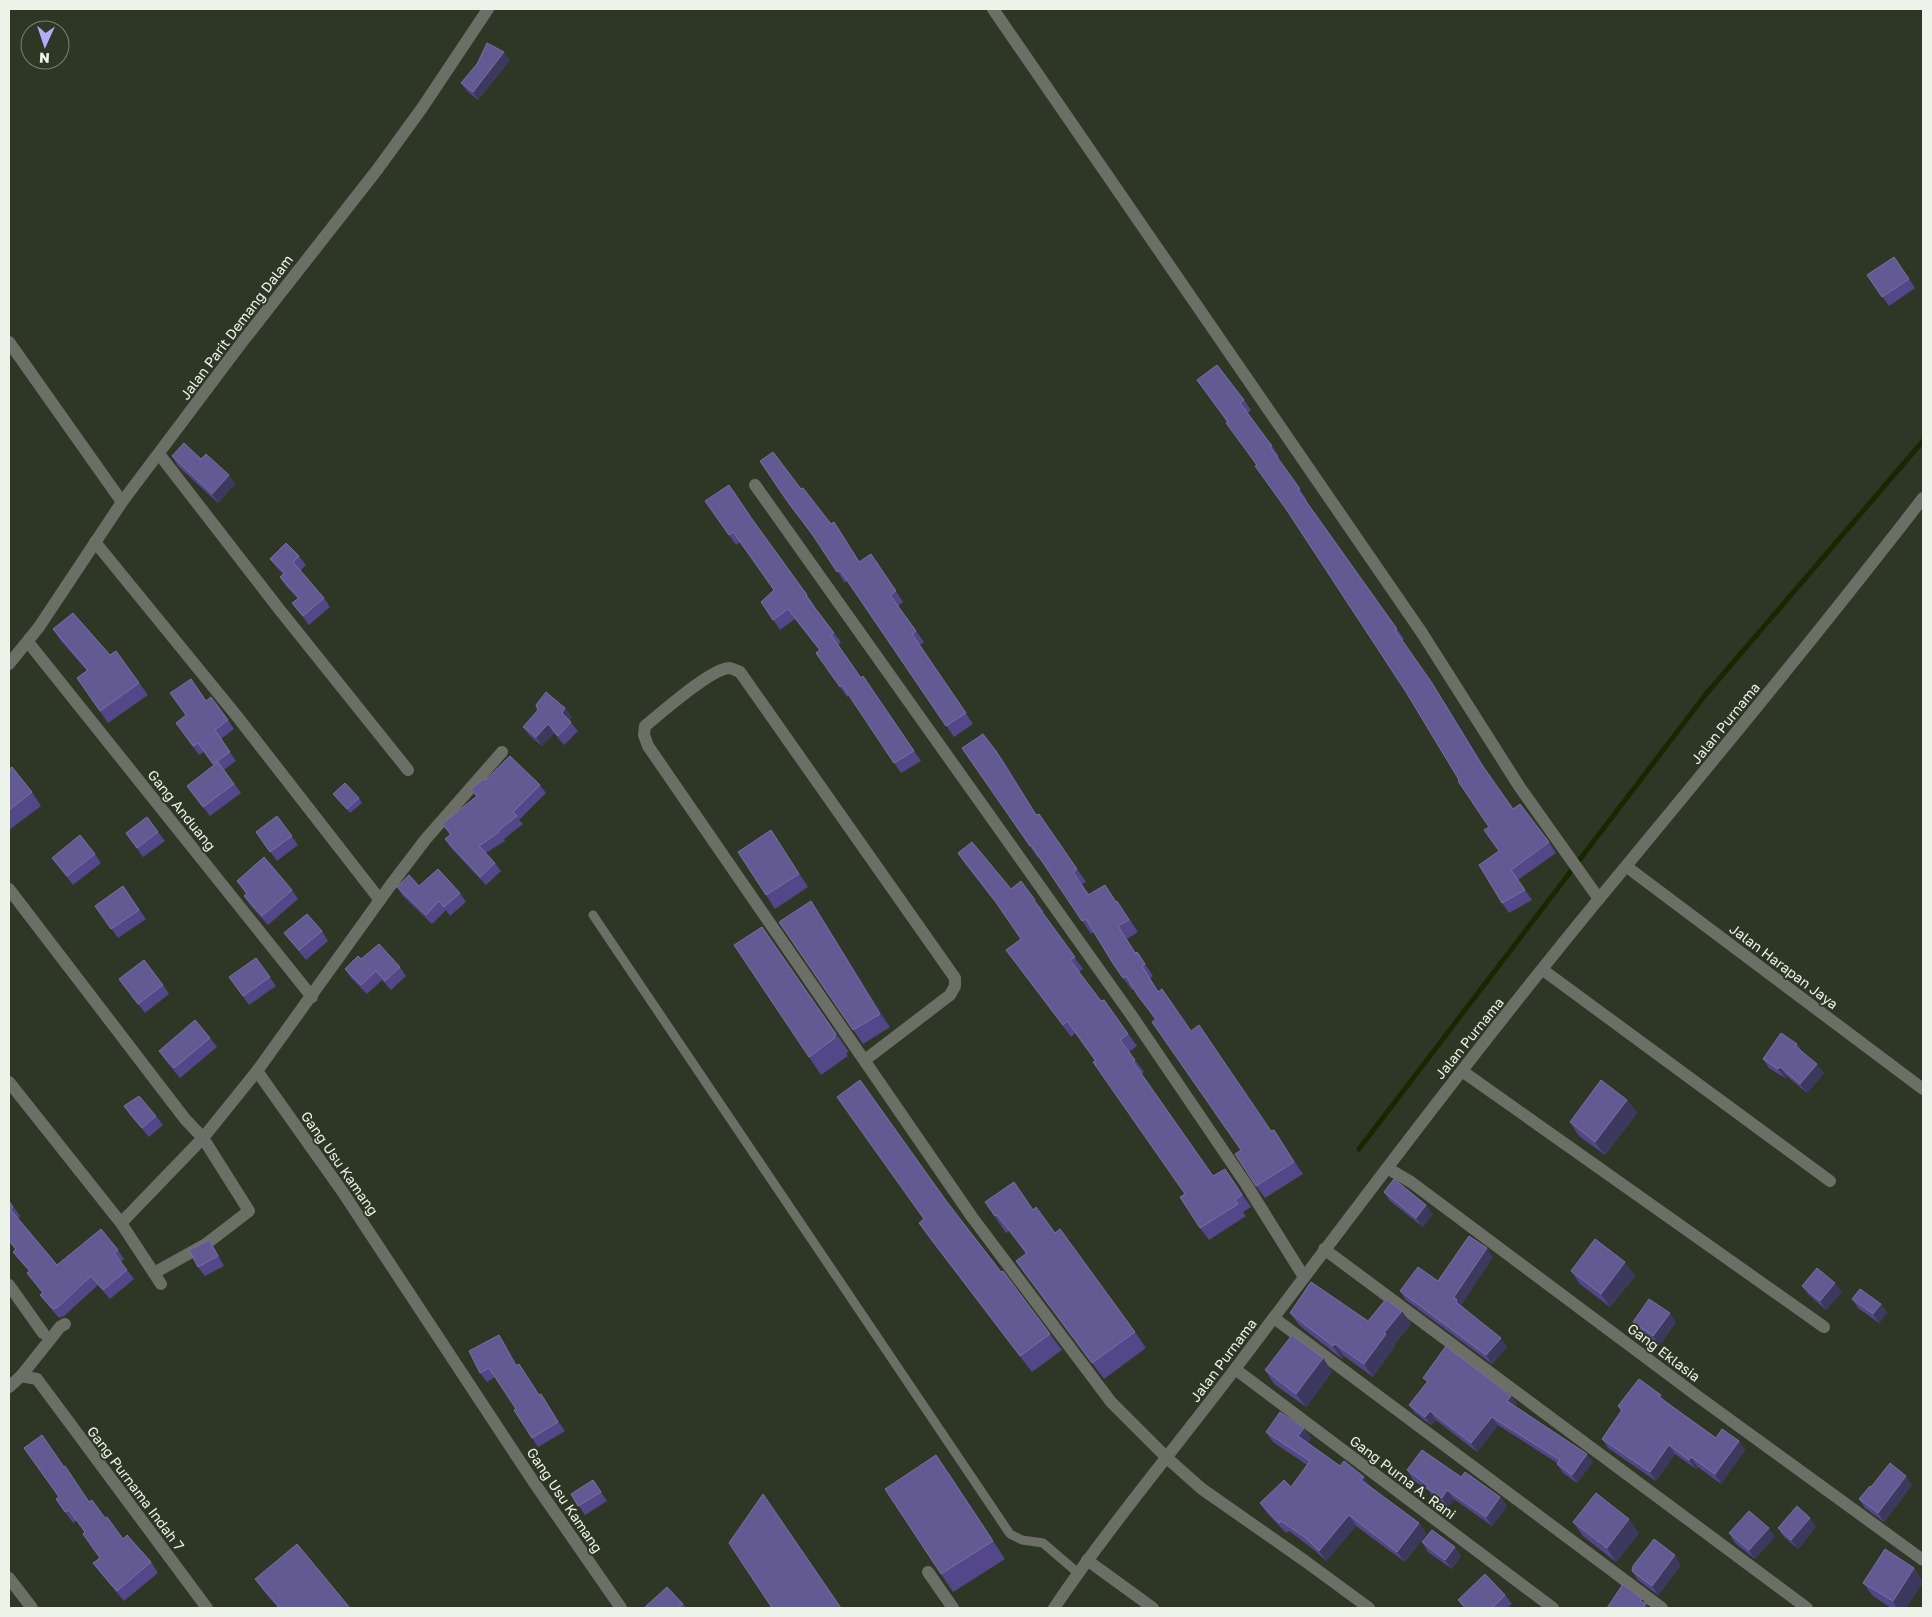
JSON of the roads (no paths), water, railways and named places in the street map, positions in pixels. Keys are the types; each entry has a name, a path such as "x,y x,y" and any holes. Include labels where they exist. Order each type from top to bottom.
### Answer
{"street":[{"name":"Jalan Parit Demang Dalam","path":"9,664 28,642 122,502 243,341 377,170 422,108 488,9"},
{"path":"993,9 1422,633 1519,786 1598,898"},
{"path":"9,342 122,502"},
{"path":"159,454 279,609 408,770"},
{"path":"754,485 1132,1016 1246,1184 1304,1277"},
{"name":"Jalan Purnama","path":"1054,1608 1087,1560 1274,1318 1324,1249 1598,898 1627,867 1846,598 1923,498"},
{"path":"95,542 236,715 380,900"},
{"name":"Gang Anduang","path":"28,642 312,997"},
{"path":"865,1060 950,995 955,986 955,978 740,672 729,668 717,672 677,700 645,726 644,735 648,746 972,1217 1112,1402 1167,1458 1202,1489 1306,1561 1369,1608"},
{"path":"121,1223 225,1113 312,997 425,840 502,752"},
{"name":"Jalan Harapan Jaya","path":"1627,867 1923,1089"},
{"path":"9,889 185,1119 203,1138 249,1211 157,1279 121,1223 9,1082"},
{"path":"1542,970 1830,1181"},
{"name":"Gang Usu Kamang","path":"257,1071 342,1191 533,1481 621,1608"},
{"path":"1462,1072 1824,1327"},
{"name":"Gang Eklasia","path":"1387,1168 1435,1199 1700,1398 1923,1560"},
{"path":"1324,1249 1807,1608"},
{"path":"9,1285 43,1333"},
{"path":"1274,1318 1662,1608"},
{"path":"9,1387 21,1376 60,1327 65,1324"},
{"name":"Gang Purna A. Rani","path":"1235,1369 1553,1608"},
{"name":"Gang Purnama Indah 7","path":"21,1376 37,1379 207,1608"},
{"path":"1087,1560 1153,1608"},
{"path":"928,1572 953,1608"},
{"path":"9,1578 32,1608"}],"lane":[{"path":"593,915 1010,1534 1022,1540 1043,1544 1078,1573"}],"waterway":[{"path":"1359,1149 1706,694 1923,441"}]}
